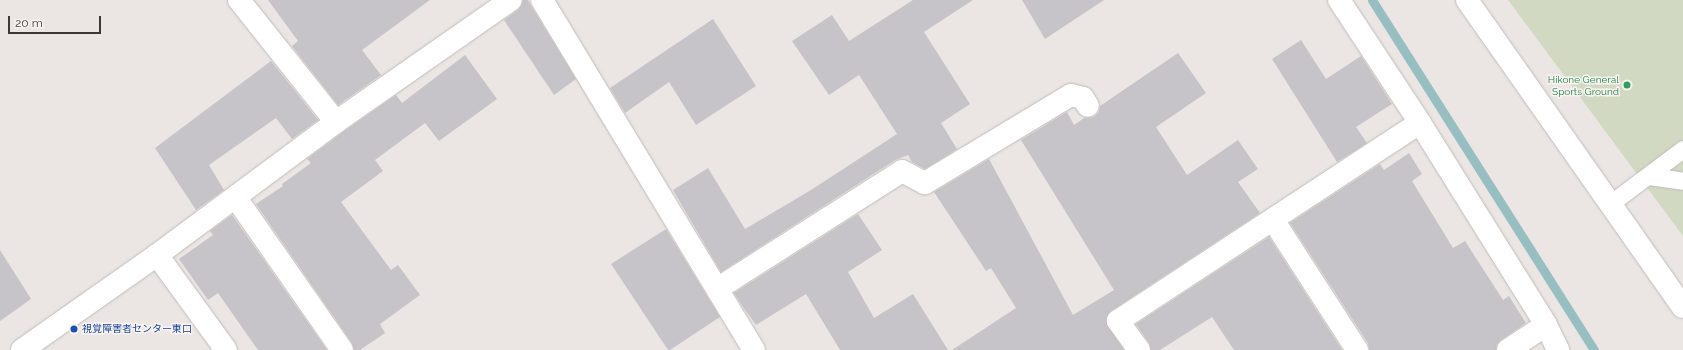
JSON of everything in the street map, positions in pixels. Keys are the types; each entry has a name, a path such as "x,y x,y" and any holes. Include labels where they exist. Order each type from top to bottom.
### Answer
{"street":[{"path":"239,0 336,122"},
{"path":"22,350 236,198 336,122 511,0"},
{"path":"542,0 754,350"},
{"path":"1339,0 1420,123 1546,325 1558,350"},
{"path":"1467,0 1683,307"},
{"path":"717,288 902,171 925,183 1071,95 1083,98 1088,106"},
{"path":"1138,350 1118,321 1420,123"},
{"path":"236,198 342,350"},
{"path":"1273,220 1357,350"},
{"path":"157,255 226,350"},
{"path":"1508,350 1546,325"}],"lane":[{"path":"1611,203 1649,176 1683,149"},
{"path":"1649,176 1683,181"}],"green space":[{"name":"Hikone General Sports Ground","path":"1508,0 1683,0 1683,236 1634,170"}],"building":[{"path":"268,0 430,0 362,50 381,75 338,105 292,46 298,41"},
{"path":"523,0 528,0 576,79 554,95 504,20 518,10"},
{"path":"913,0 973,0 924,32 970,104 941,123 957,149 925,169 912,162 908,155 895,160 721,272 673,190 708,168 745,229 811,190 897,134 859,75 829,95 792,41 832,15 849,41"},
{"path":"1022,0 1104,0 1045,39"},
{"path":"713,19 756,86 696,125 669,82 625,113 610,88"},
{"path":"1301,40 1326,79 1361,56 1392,104 1356,127 1367,143 1337,162 1272,59"},
{"path":"1178,53 1206,93 1156,127 1187,175 1238,140 1258,169 1238,182 1260,213 1111,311 1107,316 1106,322 1124,350 952,350 1016,308 991,268 986,271 934,192 989,159 1073,315 1114,290 1021,140 1067,112 1074,125 1084,118 1094,117 1099,112 1100,106"},
{"path":"465,55 497,99 439,141 425,123 375,160 383,171 341,202 391,270 398,265 420,295 380,324 385,333 360,350 354,350 352,343 256,204 283,186 282,184 311,163 307,159 343,132 396,95 402,103"},
{"path":"271,61 318,120 292,139 276,118 209,165 224,190 196,210 155,148"},
{"path":"1409,153 1422,174 1412,181 1453,248 1465,241 1503,300 1509,296 1526,323 1501,340 1497,344 1496,350 1369,350 1368,343 1290,223 1380,164 1384,170"},
{"path":"858,214 882,250 848,272 874,318 913,294 948,350 840,350 806,294 756,325 741,304 734,293"},
{"path":"232,215 327,350 258,350 218,293 208,300 179,259 213,235 210,231"},
{"path":"666,229 720,317 670,350 668,350 611,264"},
{"path":"1269,237 1342,350 1234,350 1212,317 1160,350 1151,350 1149,343 1136,324"},
{"path":"0,250 31,299 0,321"}],"waterway":[{"path":"1372,0 1594,350"}],"place":[{"name":"Hikone General Sports Ground","path":"1627,85"},
{"name":"視覚障害者センター東口","path":"74,329"}]}
